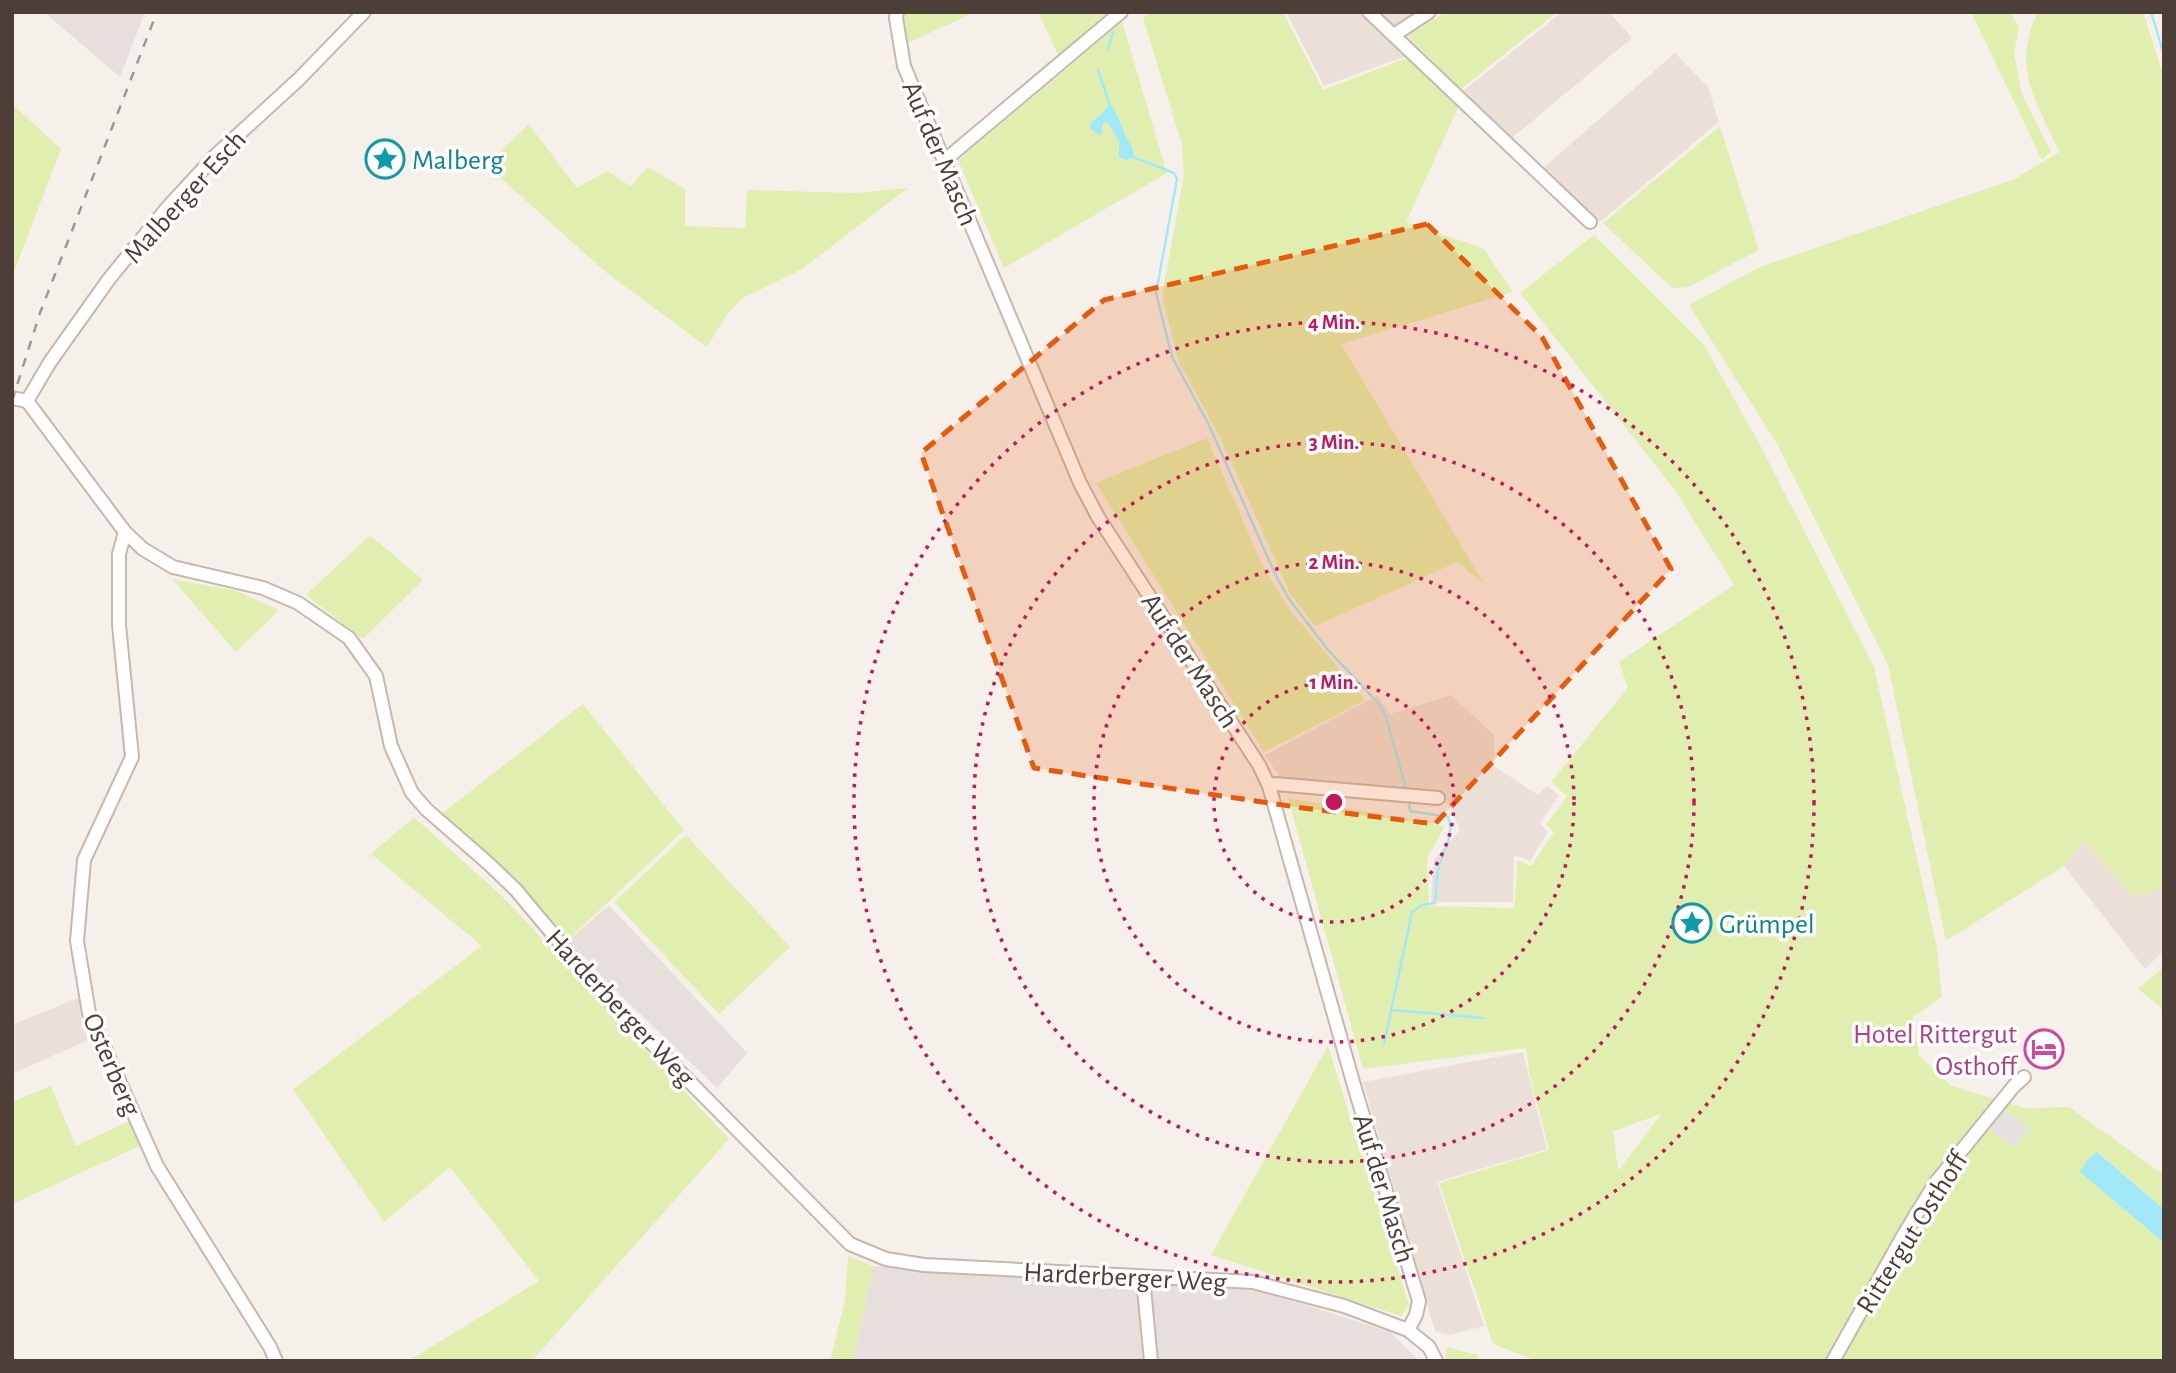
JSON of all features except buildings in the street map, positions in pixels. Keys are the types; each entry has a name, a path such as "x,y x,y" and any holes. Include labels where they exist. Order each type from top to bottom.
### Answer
{"street":[{"name":"Malberger Esch","path":"27,401 50,362 94,300 167,208 215,156 299,79 364,12"},
{"name":"Auf der Masch","path":"898,12 896,18 904,66 1080,483 1098,517 1259,765 1269,786 1355,1089 1419,1301 1416,1315 1408,1330"},
{"path":"945,160 1121,12"},
{"path":"1369,12 1590,222"},
{"path":"1394,35 1429,12"},
{"path":"12,398 27,401"},
{"name":"Harderberger Weg","path":"27,401 125,532 143,549 173,566 263,588 298,603 349,638 376,676 391,746 412,793 427,810 516,890 602,993 850,1244 886,1259 924,1265 1253,1282 1344,1306 1408,1330"},
{"name":"Osterberg","path":"125,532 119,554 119,625 132,757 84,860 77,941 89,1013 157,1166 270,1346 276,1361"},
{"path":"1269,786 1275,784 1438,798"},
{"name":"Rittergut Osthoff","path":"1833,1361 1936,1182 2024,1077"},
{"path":"1143,1278 1151,1361"},
{"path":"1408,1330 1429,1347 1436,1361"}],"highlighted area":[{"path":"1427,224 1542,337 1671,569 1435,824 1303,808 1034,768 921,453 1104,300"}],"shaded area":[{"path":"44,12 145,12 120,77"},
{"path":"1286,12 1440,12 1393,42 1406,56 1324,86"},
{"path":"1562,12 1609,12 1632,38 1512,138 1462,92"},
{"path":"1675,53 1708,87 1719,122 1600,222 1543,168"},
{"path":"1451,695 1494,735 1494,766 1538,795 1547,786 1559,795 1540,823 1548,832 1530,861 1514,855 1513,902 1431,902 1434,860 1460,830 1448,803 1291,793 1265,755 1377,696 1390,714"},
{"path":"2084,841 2133,896 2164,887 2164,950 2145,969 2064,866"},
{"path":"609,905 747,1053 717,1088 604,979 569,940"},
{"path":"80,997 95,1037 12,1074 12,1025"},
{"path":"1523,1052 1547,1149 1437,1182 1484,1326 1450,1335 1435,1331 1363,1082"},
{"path":"2004,1110 2030,1128 2015,1147 1987,1128"},
{"path":"873,1266 1262,1291 1390,1332 1419,1361 853,1361"}],"green space":[{"path":"904,12 975,12 906,44"},
{"path":"1038,12 1108,12 1058,55"},
{"path":"1150,12 1283,12 1323,90 1407,58 1458,108 1406,222 1483,248 1513,292 1341,344 1484,584 1457,562 1315,626 1291,595 1218,433 1179,363 1162,296 1184,174 1182,144 1143,18"},
{"path":"1446,12 1557,12 1461,89 1407,36"},
{"path":"1971,12 2010,12 2019,27 2014,53 2022,94 2051,152 2042,160"},
{"path":"2039,12 2143,12 2164,77 2164,887 2134,897 2084,841 2064,866 1946,941 1888,665 1777,444 1689,305 1760,267 2015,179 2059,152 2029,82 2026,52"},
{"path":"1122,22 1167,173 1004,268 958,160"},
{"path":"12,104 61,149 12,277"},
{"path":"529,124 577,188 607,171 630,186 648,167 685,189 685,226 745,228 747,190 856,193 908,188 802,269 741,299 726,316 707,347 608,274 486,165"},
{"path":"1720,126 1759,250 1688,287 1672,288 1603,223"},
{"path":"1594,235 1704,345 1759,443 1874,667 1937,948 1942,997 1913,1017 1919,1055 1951,1086 2025,1108 2069,1107 2164,1175 2164,1209 2098,1152 2080,1172 2164,1243 2164,1361 1537,1361 1493,1344 1439,1183 1549,1150 1530,1076 1526,1048 1363,1069 1288,798 1445,826 1427,859 1429,906 1514,908 1518,860 1531,866 1554,832 1546,825 1567,796 1551,782 1628,688 1619,662 1734,585 1674,489 1520,293","holes":["1661,1114 1619,1170 1613,1131"]},
{"path":"1207,438 1263,567 1290,610 1365,700 1264,752 1096,483"},
{"path":"370,535 423,580 363,639 306,595"},
{"path":"172,579 237,591 279,610 236,652"},
{"path":"583,704 684,830 566,942 517,881 441,814"},
{"path":"414,817 503,897 729,1139 532,1361 408,1361 539,1281 450,1167 384,1222 293,1089 482,946 371,854"},
{"path":"686,835 790,947 719,1014 614,902"},
{"path":"2164,967 2164,1010 2138,989"},
{"path":"1328,1046 1409,1305 1401,1316 1211,1255"},
{"path":"51,1086 76,1146 130,1121 142,1145 12,1204 12,1102"},
{"path":"848,1256 873,1266 853,1361 830,1361 845,1300"},
{"path":"1447,1347 1478,1355 1477,1361 1447,1361"}],"water":[{"path":"1110,103 1133,150 1133,157 1126,160 1119,157 1119,141 1107,122 1103,122 1100,135 1090,129 1091,122 1101,115"},
{"path":"2097,1152 2164,1209 2164,1243 2080,1172 2087,1160"}],"waterway":[{"path":"2151,12 2164,55"},
{"path":"1108,49 1113,32"},
{"path":"1098,70 1110,105"},
{"path":"1132,154 1133,157 1174,173 1177,179 1156,293 1172,357 1208,423 1276,576 1289,599 1328,650 1379,704 1386,717 1407,792"},
{"path":"1384,1044 1412,912 1422,905 1435,903 1438,872 1450,830 1448,817 1410,811 1409,798"},
{"path":"1392,1010 1483,1018"}],"railway":[{"path":"12,401 40,313 157,12"}],"place":[{"name":"Malberg","path":"385,159"},
{"name":"Grümpel","path":"1692,923"},
{"name":"Hotel Rittergut Osthoff","path":"2044,1049"}]}
